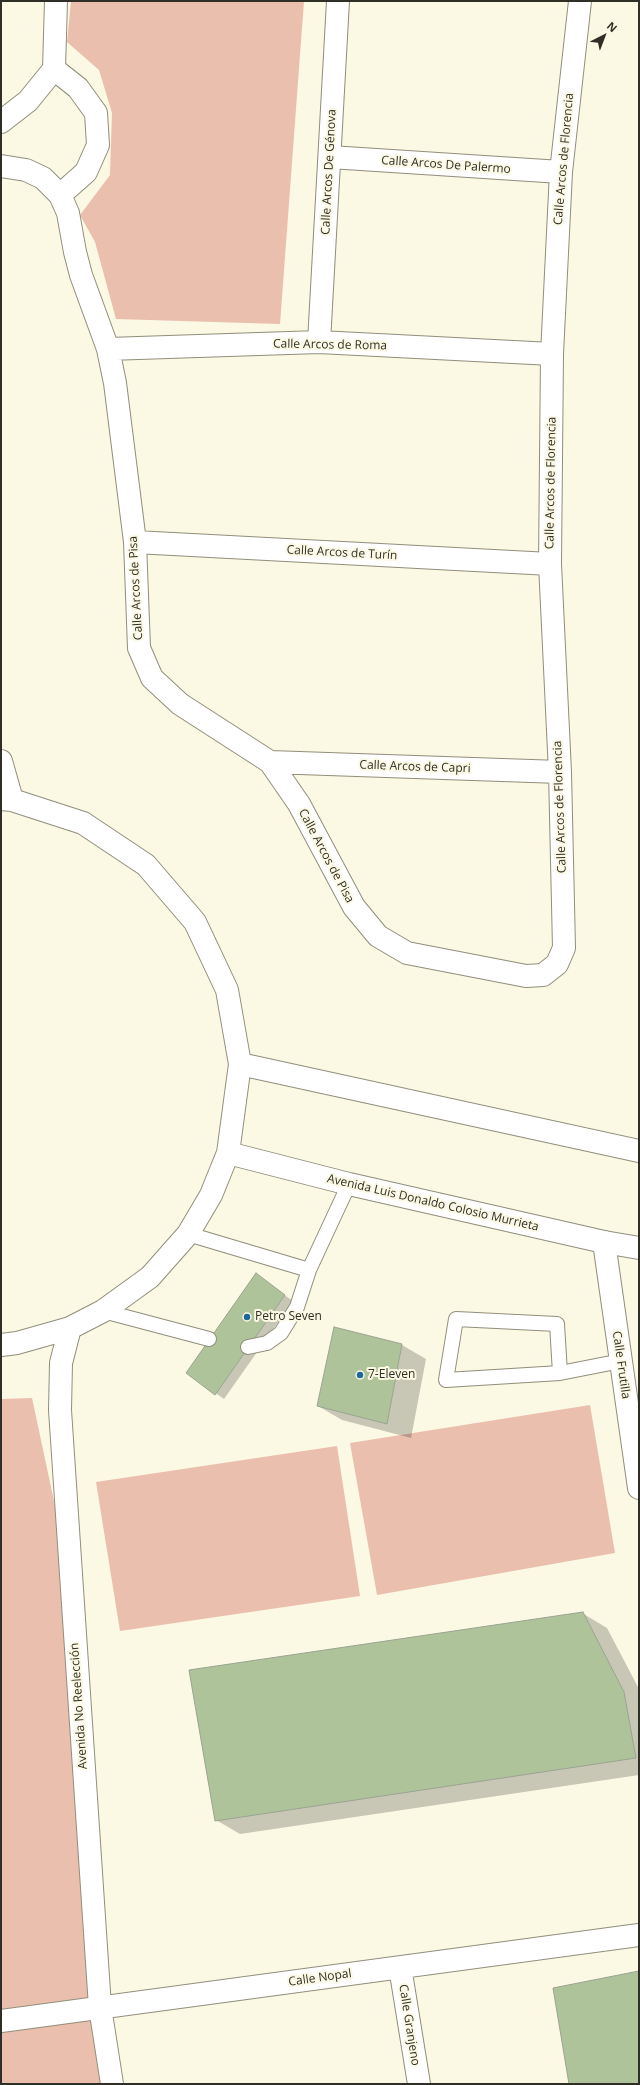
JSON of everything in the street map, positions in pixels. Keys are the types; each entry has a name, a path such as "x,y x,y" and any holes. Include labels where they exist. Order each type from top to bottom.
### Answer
{"street":[{"path":"1,122 28,101 54,69 56,1"},
{"name":"Calle Arcos De Génova","path":"319,342 338,1"},
{"name":"Calle Arcos de Florencia","path":"557,964 564,948 560,772 550,564 552,354 562,172 580,1"},
{"path":"1,166 26,170 43,178 60,194 86,172 98,145 96,113 78,88 54,69"},
{"name":"Calle Arcos De Palermo","path":"330,157 562,172"},
{"name":"Calle Arcos de Pisa","path":"60,194 68,213 74,252 81,275 108,348 115,383 135,542 139,648 152,678 180,704 270,762 299,804 354,907 378,936 407,952 526,976 543,975 557,964"},
{"name":"Calle Arcos de Roma","path":"108,348 319,342 552,354"},
{"name":"Calle Arcos de Turín","path":"135,542 550,564"},
{"path":"1,761 6,800 83,823 146,865 195,922 227,990 240,1064 228,1153 211,1195 188,1234 150,1277 103,1311 70,1328 18,1343 1,1345"},
{"name":"Calle Arcos de Capri","path":"270,762 560,772"},
{"path":"240,1064 639,1151"},
{"name":"Avenida Luis Donaldo Colosio Murrieta","path":"228,1153 349,1184 604,1242 639,1248"},
{"name":"Calle Frutilla","path":"604,1242 620,1361 633,1400 639,1488"},
{"name":"Avenida No Reelección","path":"70,1328 61,1363 60,1410 100,2007 112,2084"},
{"name":"Calle Nopal","path":"1,2021 639,1935"},
{"name":"Calle Granjeno","path":"400,1967 418,2084"}],"lane":[{"path":"248,1347 267,1343 281,1332 297,1307 309,1270 349,1184"},
{"path":"188,1234 309,1270"},
{"path":"103,1311 209,1339"},
{"path":"560,1374 557,1324 456,1319 446,1380 560,1374 620,1361"}],"shaded area":[{"path":"71,1 304,1 280,324 116,319 95,242 80,215 110,175 112,113 99,70 67,42"},
{"path":"32,1398 71,1581 112,2084 1,2084 1,1399"},
{"path":"590,1405 615,1553 377,1595 350,1443"},
{"path":"337,1446 360,1596 120,1631 96,1482"}],"building":[{"name":"Petro Seven","path":"256,1273 285,1295 215,1395 186,1373"},
{"name":"7-Eleven","path":"334,1327 402,1344 387,1424 317,1406"},
{"path":"583,1612 624,1692 636,1758 215,1821 189,1670"},
{"path":"639,1971 639,2084 569,2084 553,1988"}],"place":[{"name":"Petro Seven","path":"247,1317"},
{"name":"7-Eleven","path":"360,1375"}]}
